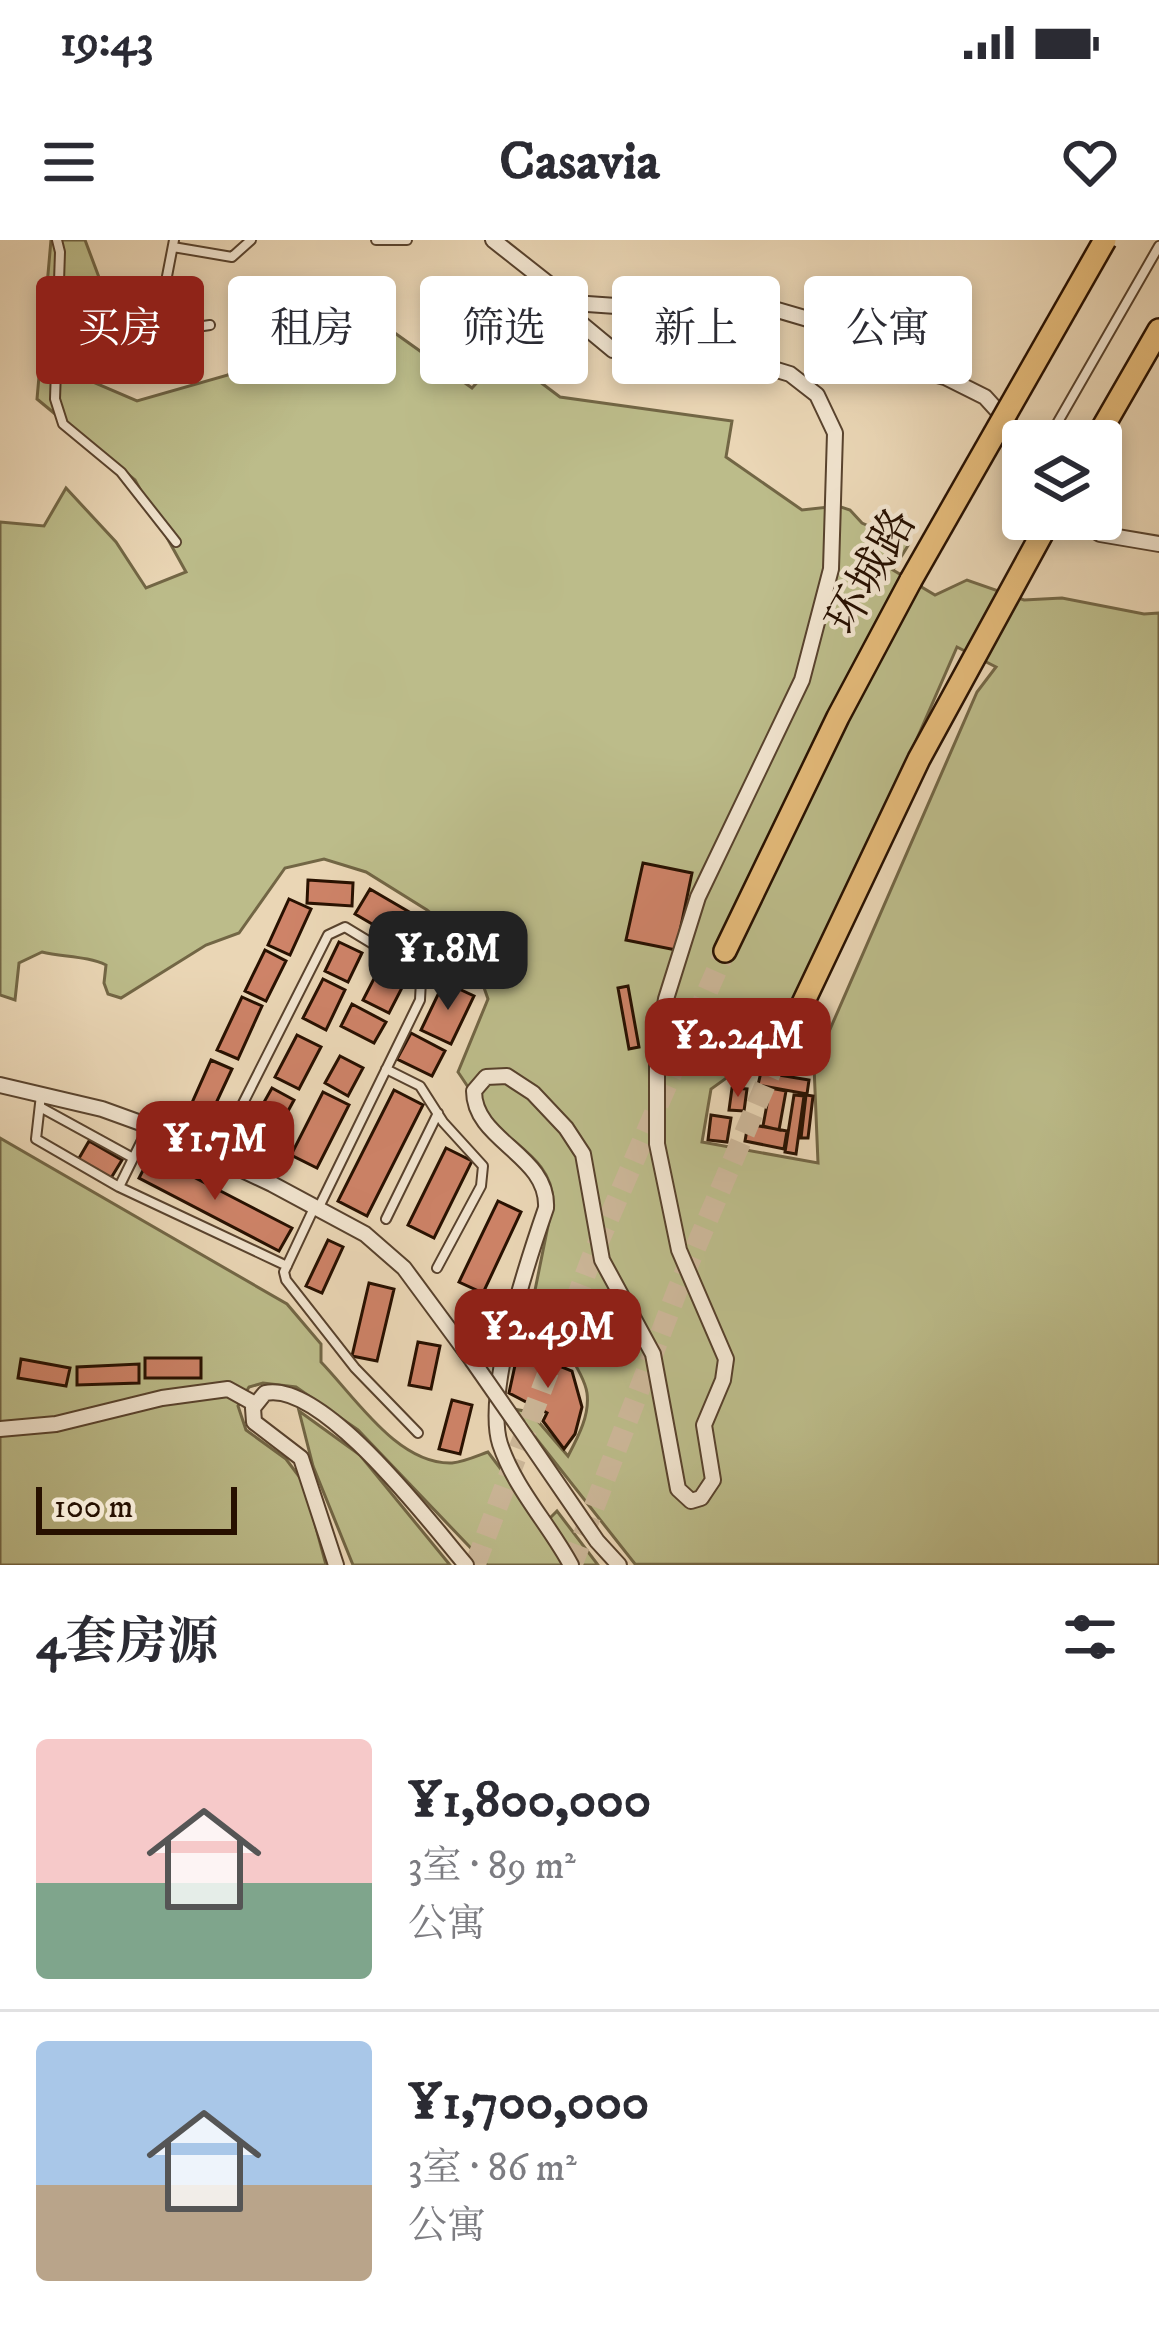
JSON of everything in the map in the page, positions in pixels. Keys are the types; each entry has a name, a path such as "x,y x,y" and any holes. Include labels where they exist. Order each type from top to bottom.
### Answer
{"main road":[{"name":"环城路","path":"725,951 838,717 911,580 1105,240"},
{"path":"1107,420 1159,330"},
{"path":"776,1062 883,830 1038,540"}],"street":[{"path":"494,240 539,276"},
{"path":"588,304 750,302 808,319 877,359 945,377 985,397 1006,420"},
{"path":"571,1565 506,1460 496,1423 504,1360 546,1208 546,1191 530,1165 483,1118 474,1091 486,1076 514,1080 550,1109 583,1154 602,1259 653,1354 678,1490 691,1502 701,1498 713,1480 704,1425 723,1380 726,1359 681,1257 662,1167 657,1135 661,1022 706,878 802,680 831,569 836,472 833,424 817,395 795,377 734,357 613,350 588,330"},
{"path":"1122,538 1159,544"},
{"path":"0,1085 40,1101 102,1109 149,1126 316,1207 390,1253 472,1360 596,1541 619,1565"},
{"path":"0,1429 56,1424 162,1398 228,1389 255,1404"},
{"path":"336,1565 301,1458 256,1426 255,1404 266,1393 280,1391 346,1430 466,1565"},
{"path":"533,1506 558,1487"}],"lane":[{"path":"57,240 55,400 63,424 121,472 176,542"},
{"path":"210,325 156,333 173,243 232,257 251,240"},
{"path":"376,240 407,240"},
{"path":"1059,420 1159,245"},
{"path":"230,1129 322,944 340,927 411,967 421,980 420,1000 284,1272 292,1291 355,1368 418,1433"},
{"path":"386,1069 420,1086 453,1134 477,1156 484,1172 437,1268"},
{"path":"133,1158 40,1101 36,1139 119,1187 287,1266"},
{"path":"386,1219 438,1113"},
{"path":"119,1187 149,1126"}],"green space":[{"path":"51,240 85,240 98,276 48,276"},
{"path":"396,334 420,351 420,384 472,388 476,384 543,384 560,397 732,421 726,457 802,510 838,506 850,510 862,523 909,544 893,570 935,595 967,580 1024,600 1062,598 1159,613 1159,1565 635,1564 513,1409 530,1412 568,1456 585,1418 587,1393 572,1359 532,1305 553,1201 551,1187 539,1165 492,1120 458,1072 488,999 469,945 427,910 366,872 324,859 285,868 239,933 206,945 121,998 108,994 106,965 42,952 19,963 15,1000 0,995 0,522 44,526 66,488 116,542 146,588 186,572 135,480 37,399 38,384 97,384 137,401 228,375 228,384 396,384","holes":["957,647 996,667 977,692 814,1066 818,1163 702,1142 711,1089 764,1051 777,1059"]},
{"path":"0,1138 287,1304 321,1344 321,1362 396,1441 432,1461 452,1463 488,1452 543,1525 557,1511 598,1565 487,1565 358,1430 296,1387 263,1383 249,1387 238,1406 246,1430 286,1459 304,1483 326,1565 0,1565"},
{"path":"299,1411 360,1455 450,1565 353,1565 313,1466"}],"building":[{"path":"643,863 692,873 676,950 626,940"},
{"path":"308,880 353,883 352,906 307,903"},
{"path":"370,889 423,920 408,945 355,914"},
{"path":"289,899 311,909 290,955 268,945"},
{"path":"432,928 457,951 434,975 410,952"},
{"path":"339,942 362,953 348,982 325,971"},
{"path":"265,950 286,961 266,1001 245,991"},
{"path":"381,965 407,978 389,1013 363,1000"},
{"path":"323,979 345,990 326,1030 303,1018"},
{"path":"444,982 474,996 451,1044 421,1030"},
{"path":"628,986 639,1047 629,1049 618,988"},
{"path":"242,997 262,1006 238,1059 217,1050"},
{"path":"352,1004 386,1022 374,1043 341,1026"},
{"path":"411,1033 445,1051 432,1076 397,1059"},
{"path":"297,1035 321,1047 299,1089 275,1077"},
{"path":"340,1056 363,1068 348,1096 325,1083"},
{"path":"211,1060 232,1069 211,1114 191,1105"},
{"path":"761,1072 809,1080 807,1094 758,1085"},
{"path":"272,1088 294,1100 268,1148 245,1136"},
{"path":"732,1088 747,1089 744,1111 729,1110"},
{"path":"770,1088 786,1091 779,1130 763,1126"},
{"path":"394,1090 423,1105 367,1216 338,1201"},
{"path":"323,1092 349,1105 317,1168 291,1155"},
{"path":"794,1095 804,1096 796,1154 785,1152"},
{"path":"806,1095 813,1096 808,1138 801,1138"},
{"path":"711,1115 731,1118 727,1142 708,1140"},
{"path":"748,1124 787,1131 784,1149 745,1141"},
{"path":"89,1141 122,1160 111,1178 78,1160"},
{"path":"446,1148 472,1161 434,1238 408,1225"},
{"path":"151,1155 292,1228 279,1251 139,1178"},
{"path":"498,1201 521,1212 483,1293 459,1282"},
{"path":"328,1240 343,1247 322,1293 306,1286"},
{"path":"369,1283 394,1289 377,1361 352,1356"},
{"path":"418,1342 440,1346 431,1389 409,1385"},
{"path":"536,1342 555,1353 552,1363 572,1371 582,1407 575,1434 564,1449 543,1421 547,1413 509,1393 519,1347 532,1354"},
{"path":"145,1358 201,1358 201,1378 145,1378"},
{"path":"21,1359 70,1368 66,1386 18,1378"},
{"path":"139,1364 139,1383 77,1385 77,1367"},
{"path":"452,1400 472,1405 460,1454 439,1449"}],"tunnel":[{"path":"475,1565 592,1257 725,951"},
{"path":"572,1565 677,1291 775,1062"}]}
